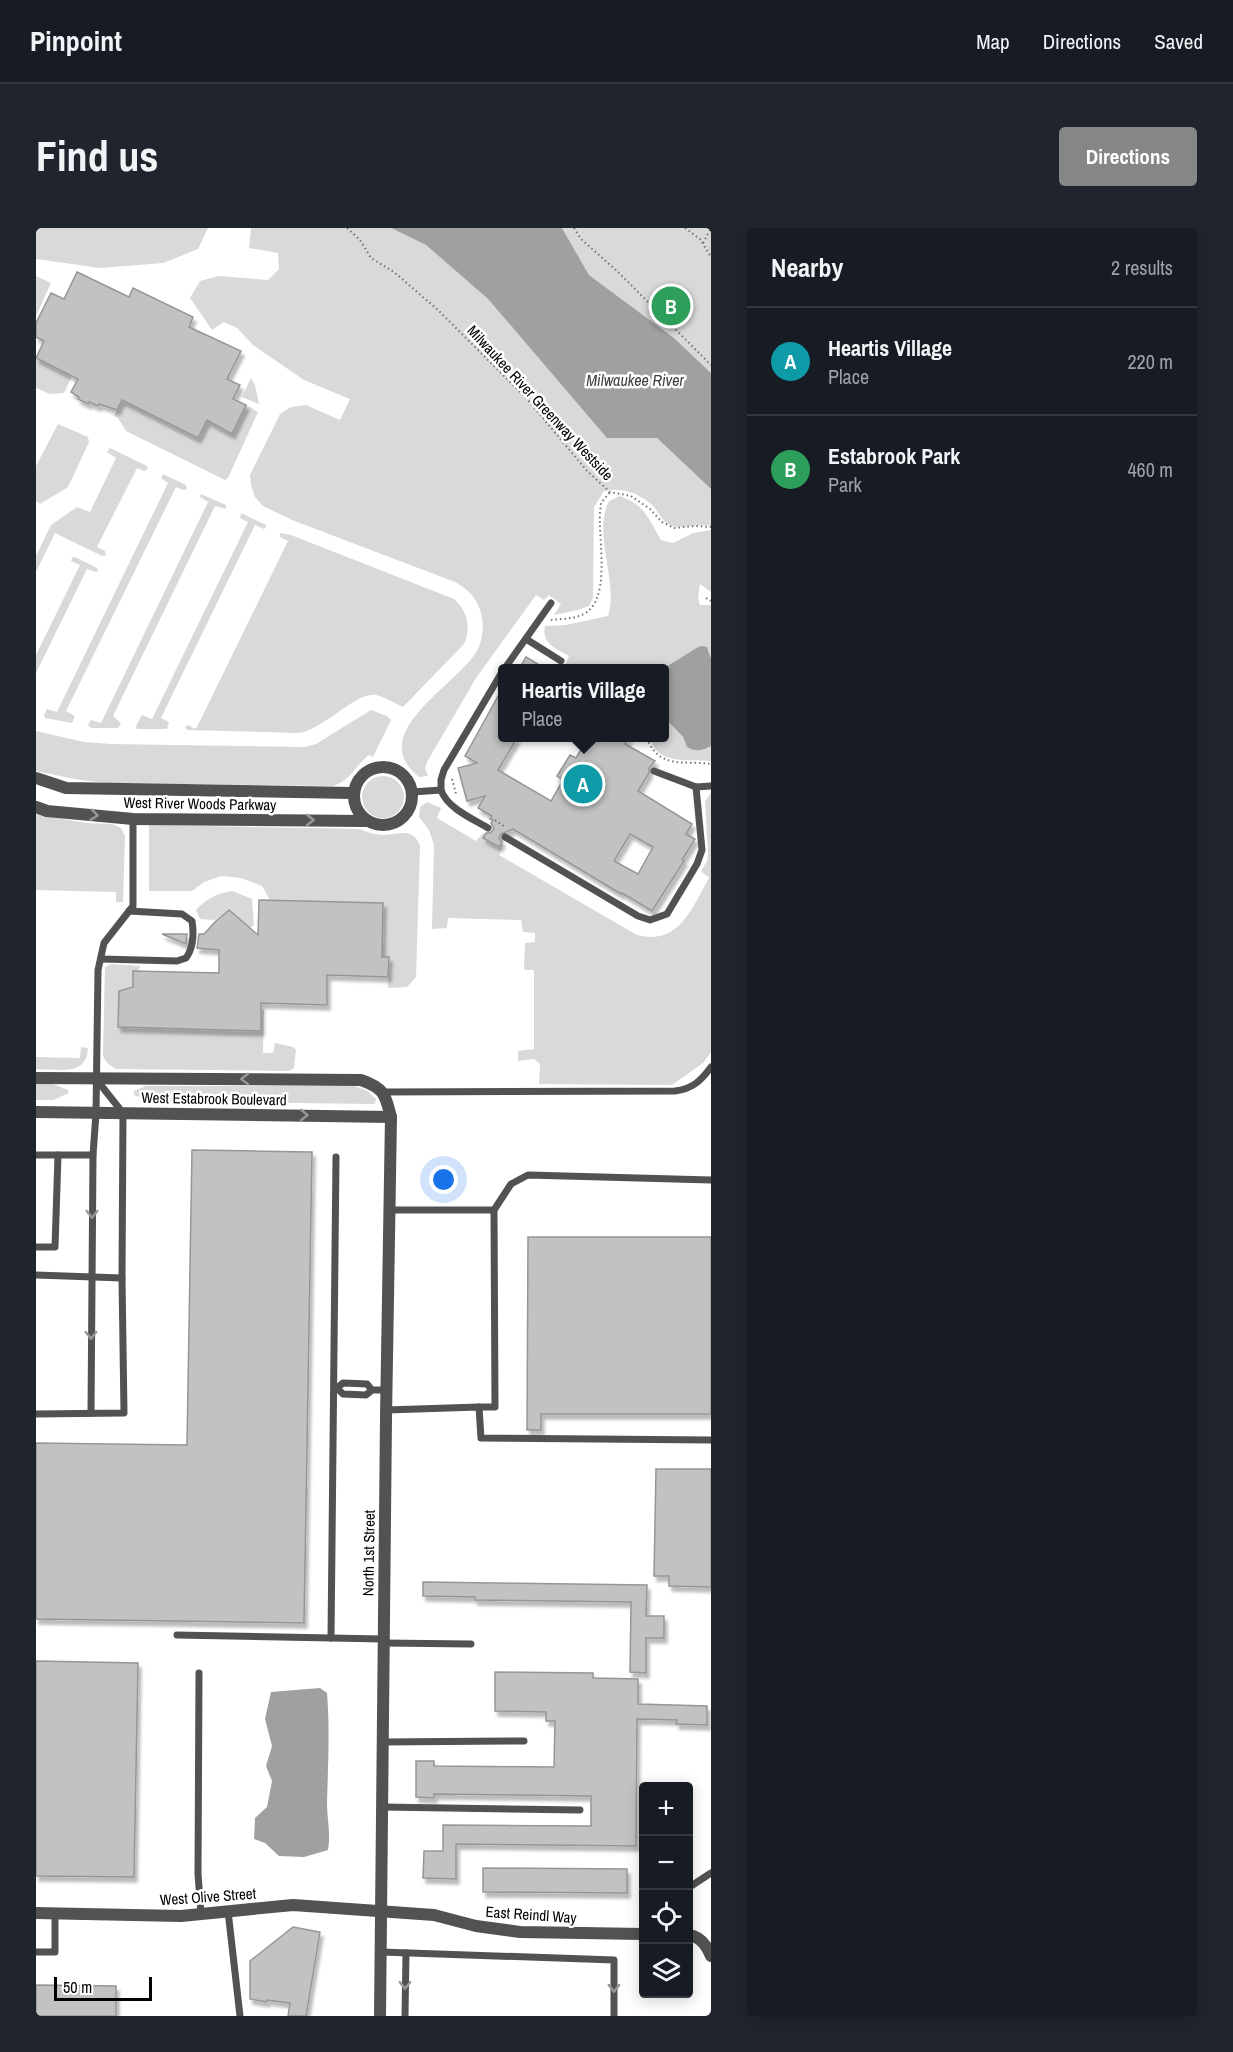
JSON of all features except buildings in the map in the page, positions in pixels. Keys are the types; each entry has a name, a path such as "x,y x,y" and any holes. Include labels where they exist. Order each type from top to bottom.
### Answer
{"street":[{"path":"365,821 357,810 353,793 362,775 380,767 389,767 397,771 409,783 412,792"},
{"name":"West River Woods Parkway","path":"36,778 66,788 353,793"},
{"name":"West River Woods Parkway","path":"36,807 46,811 133,819 365,821 388,825 396,822 409,810 412,792"},
{"name":"West Estabrook Boulevard","path":"36,1078 361,1080 375,1085 384,1092"},
{"name":"North 1st Street","path":"380,2016 391,1116 384,1092"},
{"name":"West Estabrook Boulevard","path":"36,1112 391,1116"},
{"name":"West Olive Street","path":"36,1913 181,1916 293,1905 381,1912"},
{"name":"East Reindl Way","path":"381,1912 434,1915 476,1926 520,1932 639,1934"},
{"path":"693,1937 706,1944 711,1956"}],"lane":[{"path":"507,664 551,603"},
{"path":"526,639 561,661"},
{"path":"488,828 448,802 441,790 441,780 444,770 498,678"},
{"path":"654,771 696,787 711,786"},
{"path":"505,837 638,916 650,920 667,914 697,864 702,850 696,787"},
{"path":"412,792 441,790"},
{"path":"91,1413 93,1155 99,970 104,943 133,906 133,819"},
{"path":"101,958 177,960 186,958 191,951 194,932 192,921 182,914 129,911"},
{"path":"384,1092 675,1091 688,1089 710,1072"},
{"path":"36,1414 124,1413 123,1113 96,1079"},
{"path":"36,1155 93,1155"},
{"path":"36,1247 56,1247 58,1155"},
{"path":"331,1638 336,1157"},
{"path":"386,1410 495,1407 494,1210 511,1184 528,1175 711,1180"},
{"path":"389,1210 494,1210"},
{"path":"36,1275 122,1278"},
{"path":"335,1388 343,1383 367,1384 372,1390 386,1390"},
{"path":"479,1407 481,1438 711,1440"},
{"path":"177,1635 471,1644"},
{"path":"199,1673 198,1874 201,1914"},
{"path":"382,1742 524,1741"},
{"path":"382,1807 580,1810"},
{"path":"693,1885 711,1873"},
{"path":"228,1911 240,2016"},
{"path":"36,1952 54,1952 55,1914"},
{"path":"381,1952 615,1959 614,2016"},
{"path":"405,2016 406,1953"}],"path":[{"name":"Milwaukee River Greenway Westside","path":"347,228 360,240 371,258 394,272 438,310 519,391 587,471 610,492 631,496 650,508 662,522 674,528 711,527"},
{"path":"574,228 581,239 617,271 711,365"},
{"path":"685,228 700,239 711,257"},
{"path":"703,243 711,228"},
{"path":"542,616 548,621 581,616 594,606 602,583 601,503 610,492"},
{"path":"706,598 711,601"},
{"path":"649,742 657,755 675,762 711,764"},
{"path":"452,776 452,783 458,798"},
{"path":"491,818 512,831"}],"shaded area":[{"path":"36,228 208,228 198,249 163,263 100,268 36,259"},
{"path":"251,228 391,228 426,245 488,299 607,437 657,438 711,489 711,526 682,527 666,523 653,506 636,494 617,490 604,491 594,507 593,598 589,606 554,615 561,604 549,595 544,600 536,595 476,678 427,762 425,768 428,776 419,777 405,760 402,743 408,726 468,663 478,649 482,631 481,613 471,594 455,582 292,520 263,506 255,497 250,475 280,414 291,407 306,405 340,420 350,399 304,380 253,345 237,328 224,322 212,330 190,298 200,281 218,276 268,280 279,269 278,253 249,248"},
{"path":"562,228 711,228 711,373 674,338 589,275"},
{"path":"36,276 51,283 36,316"},
{"path":"36,358 72,376 64,393 50,394 36,388"},
{"path":"251,378 255,385 259,404 242,397"},
{"path":"122,400 198,437 207,420 232,433 246,405 258,412 228,478 225,480 126,431 118,418 114,416"},
{"path":"58,424 88,437 89,442 68,487 40,504 36,501 36,466"},
{"path":"110,448 147,466 148,469 144,471 137,468 97,547 105,551 106,555 102,556 55,533 36,572 36,556 51,525 77,507 90,512 116,458 107,452"},
{"path":"163,474 186,485 187,489 176,487 66,711 75,716 72,723 45,718 47,709 57,712 168,483 161,478"},
{"path":"201,494 226,505 226,509 215,506 113,716 121,723 118,728 91,728 88,725 91,720 101,723 208,502 200,497"},
{"path":"620,496 636,504 649,519 661,540 673,543 693,533 711,530 711,592 700,584 698,598 700,605 711,605 711,658 709,651 698,647 669,665 565,664 569,656 547,641 545,626 566,625 608,616 611,603 603,528 609,501"},
{"path":"241,513 266,527 264,529 255,525 161,718 169,722 167,729 137,729 136,726 142,715 152,719 248,522 240,518"},
{"path":"280,533 291,535 454,599 467,620 464,644 403,707 379,696 368,695 318,726 299,733 187,730 185,727 188,725 195,729 197,727 288,541 280,537"},
{"path":"75,557 97,568 98,571 87,569 36,673 36,655 80,565 71,561"},
{"path":"371,710 391,720 373,757 369,755 348,777 333,786 107,783 36,771 36,731 84,742 111,744 305,747 316,744"},
{"path":"669,722 683,737 687,747 703,750 711,746 711,761 675,759 659,753 652,742 669,742"},
{"path":"383,776 398,782 404,797 398,812 383,818 368,812 362,797 368,782"},
{"path":"711,793 711,1052 703,1063 672,1085 539,1084 540,1064 534,1059 518,1061 518,1051 534,1049 534,970 524,968 525,943 535,942 535,933 523,932 521,920 448,918 447,928 432,929 434,845 429,830 419,817 420,807 427,802 441,808 437,818 476,841 483,833 485,834 483,838 499,847 501,843 503,845 499,855 637,935 651,937 664,935 674,930 682,922 709,878 701,871 707,861 708,853 705,801"},
{"path":"36,814 86,823 112,824 121,828 125,836 123,902 116,902 116,892 36,890"},
{"path":"149,825 358,829 380,835 404,833 413,836 420,846 416,977 407,987 388,988 389,957 382,957 270,900 262,886 241,878 221,876 204,882 192,891 149,891"},
{"path":"232,891 252,899 254,925 250,928 229,909 215,920 200,919 196,910 200,906 221,893"},
{"path":"111,964 140,966 138,972 133,972 133,987 119,991 118,1027 260,1031 261,1010 264,1010 263,1053 273,1053 275,1043 293,1047 296,1050 294,1068 289,1071 116,1069 105,1060 103,1055 105,967"},
{"path":"81,1047 88,1048 82,1064 77,1067 61,1070 36,1069 36,1057 80,1058"},
{"path":"36,1083 53,1084 68,1090 69,1093 53,1100 36,1100"},
{"path":"146,1086 354,1086 366,1090 376,1099 375,1104 151,1101 134,1095 134,1091"}],"water":[{"name":"Milwaukee River","path":"391,228 562,228 589,275 674,338 711,373 711,489 657,438 607,438 488,299 426,245"},
{"path":"698,647 707,647 711,658 711,746 702,750 687,747 683,737 669,722 669,665"},
{"path":"320,1688 327,1693 328,1707 328,1850 304,1857 279,1856 265,1843 254,1839 255,1818 267,1807 272,1781 266,1766 272,1746 265,1719 271,1692"}],"place":[{"name":"Estabrook Park","path":"671,306"},
{"name":"Heartis Village","path":"583,784"}]}
